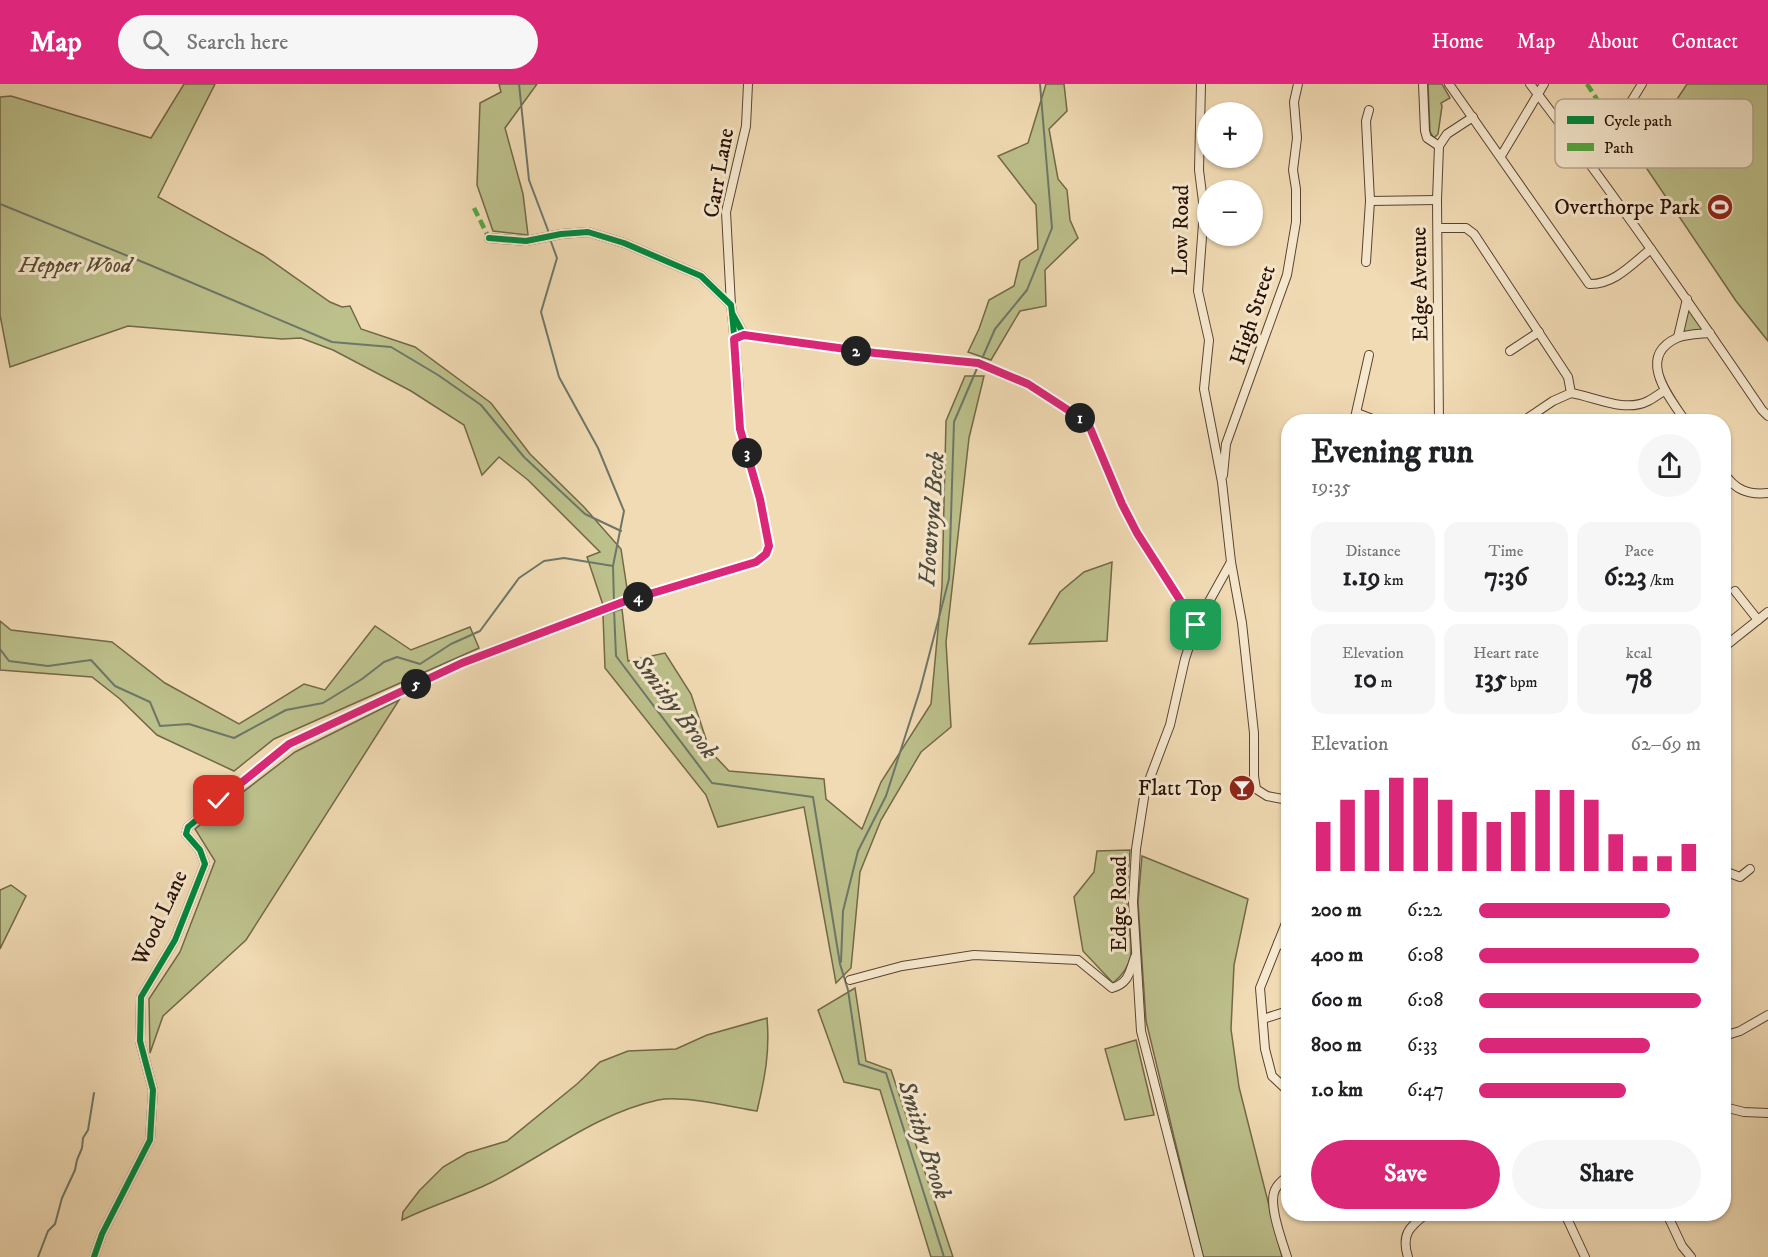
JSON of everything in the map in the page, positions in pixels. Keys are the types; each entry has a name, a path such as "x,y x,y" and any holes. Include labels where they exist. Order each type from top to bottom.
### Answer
{"street":[{"name":"Carr Lane","path":"732,309 726,212 746,126 747,84"},
{"name":"Low Road","path":"1201,84 1199,171 1204,210 1198,291 1209,340 1204,389 1222,482"},
{"name":"High Street","path":"1222,482 1226,444 1287,275 1296,222 1296,189 1293,170 1297,138 1294,102 1298,84"},
{"path":"1423,84 1425,131 1427,138 1439,146 1447,134 1473,117"},
{"path":"1449,84 1589,284 1601,284 1620,274 1651,249"},
{"path":"1530,84 1555,117"},
{"path":"1501,156 1544,84"},
{"path":"1633,99 1642,84"},
{"path":"1366,262 1370,201 1366,120 1369,110"},
{"name":"Edge Avenue","path":"1439,146 1437,200 1439,414"},
{"path":"1594,168 1768,416"},
{"path":"1370,201 1437,200"},
{"path":"1438,228 1466,228 1474,234 1568,377 1571,393"},
{"path":"489,238 526,241 553,235 588,232 624,243 701,276 732,309 744,335"},
{"path":"1678,337 1687,299"},
{"name":"Wood Lane","path":"94,1257 102,1233 150,1140 153,1090 140,1041 141,997 175,940 205,864 200,850 186,834 188,827 289,744 462,663 623,602 756,562 766,554 769,546 760,499 740,429 732,309"},
{"path":"1510,351 1539,332"},
{"path":"1680,414 1664,390 1657,369 1657,357 1665,346 1678,337 1710,333"},
{"path":"734,339 744,335 875,353 978,363 1028,384 1088,423 1122,504 1137,533 1196,625"},
{"path":"1357,414 1369,355"},
{"path":"1534,414 1553,401 1571,393 1586,395 1606,403 1627,405 1646,403 1664,390"},
{"path":"1731,481 1738,489 1756,494 1768,493"},
{"path":"1222,482 1231,562 1242,622 1254,734 1256,789 1267,796 1281,799"},
{"name":"Edge Road","path":"1199,1257 1142,1031 1133,902 1136,849 1144,791 1170,725 1185,659 1196,625 1231,562"},
{"path":"1735,591 1758,620"},
{"path":"1731,641 1768,612"},
{"path":"1731,874 1740,877 1750,869"},
{"path":"1281,936 1260,988 1265,1048 1272,1076 1281,1084"},
{"path":"850,980 902,966 974,955 1078,960 1112,988 1122,985 1128,976 1136,953"},
{"path":"1263,1019 1281,1013"},
{"path":"1731,1034 1768,1015"},
{"path":"1731,1109 1768,1113"},
{"path":"1281,1181 1273,1191 1272,1202 1287,1257"},
{"path":"1408,1257 1404,1246 1406,1234 1416,1221"},
{"path":"1568,1221 1585,1257"},
{"path":"1670,1221 1682,1246 1691,1257"}],"green space":[{"name":"Hepper Wood","path":"184,84 215,84 158,197 263,255 330,302 342,307 350,306 361,329 415,347 491,403 530,454 584,507 621,549 628,595 603,605 587,557 600,552 528,480 499,457 482,475 464,425 411,391 333,350 301,338 282,339 128,326 10,367 0,315 0,97 11,96 151,138"},
{"path":"499,84 537,84 505,128 523,194 528,235 493,231 477,185 480,103 501,92"},
{"path":"1046,84 1064,84 1067,111 1049,129 1058,179 1067,190 1070,220 1078,238 1045,270 1046,306 1020,311 991,360 968,352 989,300 1014,286 1020,261 1038,249 1036,205 998,156 1028,143"},
{"path":"1428,84 1442,84 1450,98 1441,103 1438,134 1434,138 1430,132"},
{"name":"Overthorpe Park","path":"1687,84 1768,84 1768,341 1736,301 1646,168 1753,168 1753,99 1677,99"},
{"path":"1687,299 1710,333 1678,337"},
{"path":"965,376 984,376 969,438 946,642 951,727 921,752 881,820 860,872 851,968 836,983 804,807 718,827 706,795 605,668 603,615 622,609 628,661 665,653 691,694 710,751 729,771 824,779 826,799 862,829 881,782 931,704 942,586 946,421"},
{"path":"1112,562 1107,641 1029,644 1060,592 1084,572"},
{"path":"0,621 11,630 112,642 165,683 239,724 304,684 325,690 375,626 411,650 470,627 479,648 274,739 234,771 157,735 120,699 92,677 0,670"},
{"path":"399,700 246,940 163,1016 150,1053 149,999 180,952 215,861 195,829 295,752"},
{"path":"1130,850 1127,913 1131,955 1122,974 1113,983 1083,951 1074,897 1094,872 1097,851"},
{"path":"1142,856 1248,899 1234,965 1231,1029 1239,1087 1282,1257 1203,1257 1146,1021 1138,902"},
{"path":"11,885 26,896 0,949 0,890"},
{"path":"855,988 866,1061 891,1070 953,1257 931,1257 880,1090 844,1082 818,1010"},
{"path":"767,1018 766,1064 757,1111 680,1099 658,1100 635,1106 571,1136 490,1183 402,1220 403,1212 419,1191 443,1167 467,1153 507,1141 577,1084 600,1062 628,1051 676,1049 707,1035"},
{"path":"1136,1040 1154,1115 1125,1120 1105,1049"}],"waterway":[{"name":"Smithy Brook","path":"519,84 529,180 549,233"},
{"name":"Howroyd Beck","path":"981,361 995,329 1027,290 1052,228 1040,84"},
{"path":"0,204 332,342 391,347 438,375 481,405 524,457 585,514 621,531"},
{"name":"Smithy Brook","path":"550,239 557,258 541,312 559,377 598,448 624,511 613,566 614,603"},
{"name":"Howroyd Beck","path":"841,962 843,911 858,851 886,796 920,690 949,579 954,422 978,366"},
{"path":"0,649 9,661 48,666 91,660 115,686 150,702 160,726 189,724 234,738 286,710 323,703 362,679 384,662 397,657 420,664 451,644 480,631 519,578 544,561 564,558 613,566"},
{"name":"Smithy Brook","path":"614,609 616,656 712,783 813,797 859,1064 886,1073 944,1257"},
{"path":"38,1257 48,1231 55,1224 62,1198 75,1170 83,1138 88,1130 94,1093"}],"marked path":[{"path":"1587,84 1597,99"},
{"path":"474,208 489,238"}],"cycle path":[{"path":"489,238 526,241 561,234 588,232 624,243 701,276 731,305 732,313 744,335 875,353 978,363 1028,384 1088,423 1136,533 1196,625"},
{"path":"94,1257 102,1234 150,1140 153,1090 140,1041 141,997 175,940 205,864 200,850 186,834 188,827 289,744 462,663 623,602 756,562 766,554 769,546 760,499 740,429 732,313"}],"place":[{"name":"Overthorpe Park","path":"1720,207"},
{"name":"Flatt Top","path":"1242,788"}],"route":[{"path":"219,801 289,744 462,663 623,602 756,562 766,554 769,546 760,499 740,429 734,339 744,335 875,353 978,363 1028,384 1088,423 1122,504 1137,533 1196,625"}]}
